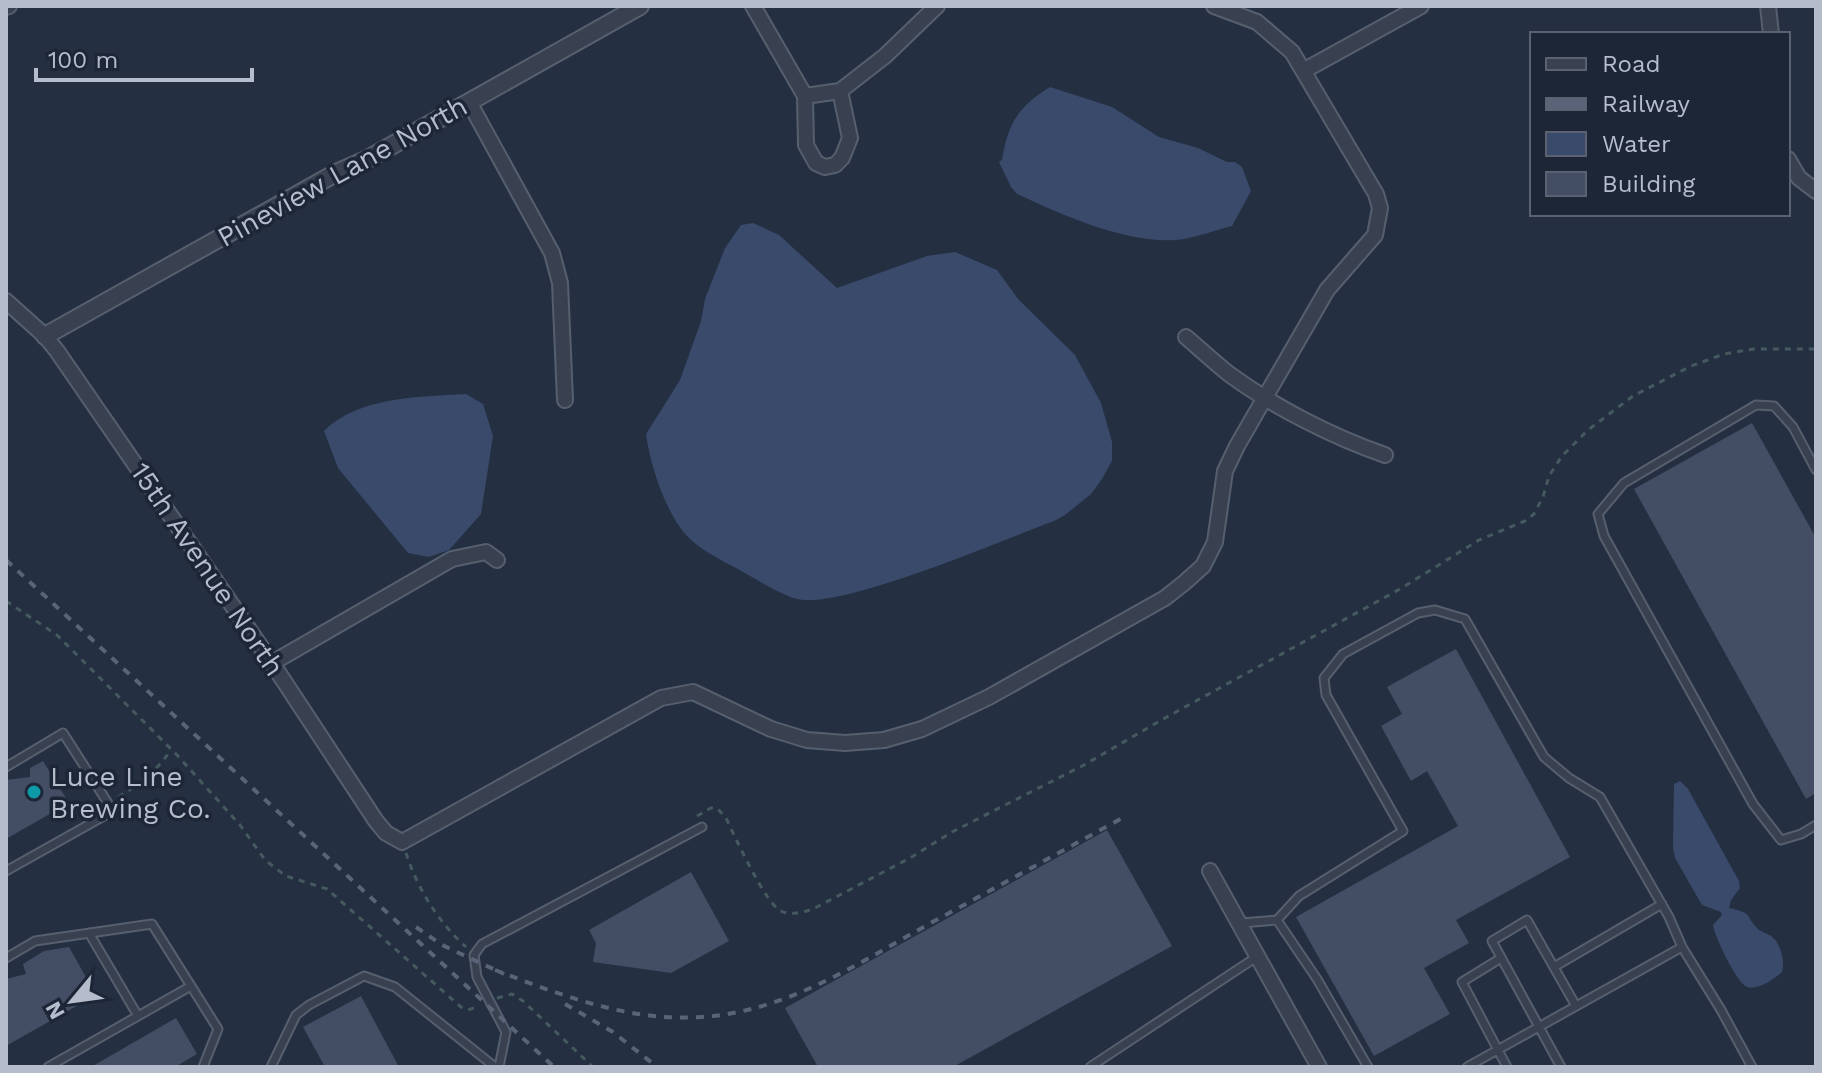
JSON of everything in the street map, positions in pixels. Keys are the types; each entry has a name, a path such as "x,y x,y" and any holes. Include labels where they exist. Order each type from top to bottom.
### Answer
{"street":[{"name":"Pineview Lane North","path":"45,336 640,6"},
{"path":"753,6 805,96 806,145 816,163 825,167 835,165 842,158 850,138 840,91"},
{"path":"805,96 840,91 885,56 937,6"},
{"path":"402,842 661,698 680,692 708,697 771,729 807,740 845,743 884,740 922,729 970,707 1165,598 1203,566 1215,542 1225,471 1327,290 1375,235 1380,208 1376,194 1292,52 1257,22 1214,6"},
{"path":"1305,70 1421,6"},
{"path":"1768,6 1771,32"},
{"path":"469,102 552,253 560,283 565,400"},
{"path":"1790,162 1799,178 1816,191"},
{"name":"15th Avenue North","path":"6,301 45,336 93,401 376,821 386,833 402,842"},
{"path":"1186,337 1228,373 1265,396 1321,428 1385,455"},
{"path":"272,663 452,559 486,552 497,560"},
{"path":"1210,871 1319,1067"}],"lane":[{"path":"1816,470 1793,427 1774,406 1756,405 1624,483 1598,514 1604,536 1753,804 1781,840 1816,825"},
{"path":"1239,923 1277,920 1299,896 1403,831 1326,695 1324,678 1343,654 1418,613 1435,610 1465,619 1544,757 1569,778 1600,797 1752,1067"},
{"path":"6,767 63,733 113,811 6,871"},
{"path":"271,1067 296,1015 364,976 395,987 497,1067 506,1032 477,977 474,955 482,944 702,827"},
{"path":"1554,967 1662,904"},
{"path":"1277,920 1317,979 1368,1067"},
{"path":"1561,1067 1492,941 1527,920 1576,1006"},
{"path":"6,958 35,941 152,924 218,1029 203,1067"},
{"path":"89,933 138,1016"},
{"path":"1467,1067 1682,947"},
{"path":"1090,1067 1258,956"},
{"path":"1501,958 1462,982 1507,1067"},
{"path":"48,1067 191,986"}],"path":[{"path":"740,844 769,902 782,912 797,914 813,909 952,832 1084,765 1400,589 1479,540 1525,521 1534,514 1549,476 1562,456 1588,430 1633,396 1691,366 1724,354 1754,349 1816,349"},
{"path":"6,601 57,635 171,750 240,825 265,860 286,876 327,889 461,1007 468,1010 512,994 593,1067"},
{"path":"107,802 138,786 157,770 171,750"},
{"path":"402,842 412,872 425,895 453,936 474,955"}],"water":[{"path":"1050,87 1112,107 1159,137 1198,148 1242,167 1251,191 1232,226 1184,239 1143,238 1098,227 1017,194 999,162 1016,117"},
{"path":"753,223 779,235 837,288 927,256 955,252 997,270 1018,299 1075,355 1101,403 1112,442 1112,461 1091,494 1054,521 924,571 819,600 797,599 782,593 696,544 678,525 665,501 646,434 680,380 701,321 705,299 725,248 741,225"},
{"path":"466,394 483,404 493,436 481,514 449,550 429,557 408,553 338,468 324,431 354,411 391,400"},
{"path":"1680,781 1688,789 1739,881 1740,888 1729,908 1746,913 1759,930 1771,936 1780,948 1782,972 1761,986 1747,987 1737,977 1713,925 1722,915 1721,912 1702,905 1675,858 1674,784"}],"building":[{"path":"1752,423 1816,538 1816,793 1806,799 1634,489"},
{"path":"1456,649 1570,857 1456,920 1469,943 1424,968 1450,1014 1374,1056 1296,917 1458,826 1427,771 1411,781 1381,726 1402,714 1387,687"},
{"name":"Luce Line Brewing Co.","path":"43,761 69,803 6,839 6,780 30,777 30,768"},
{"path":"1107,830 1172,946 953,1067 818,1067 785,1008"},
{"path":"691,872 729,941 671,973 593,962 596,943 589,930"},
{"path":"69,947 96,995 6,1046 6,979 26,974 23,964 44,951"},
{"path":"361,996 399,1067 325,1067 303,1027"},
{"path":"176,1018 197,1054 175,1067 91,1067"}],"railway":[{"path":"6,560 554,1067"},
{"path":"495,970 596,1005 648,1015 701,1017 762,1006 848,970 1126,816"},
{"path":"416,927 442,945 504,974"},
{"path":"565,1004 613,1032 657,1067"}],"place":[{"name":"Luce Line Brewing Co.","path":"34,792"}]}
